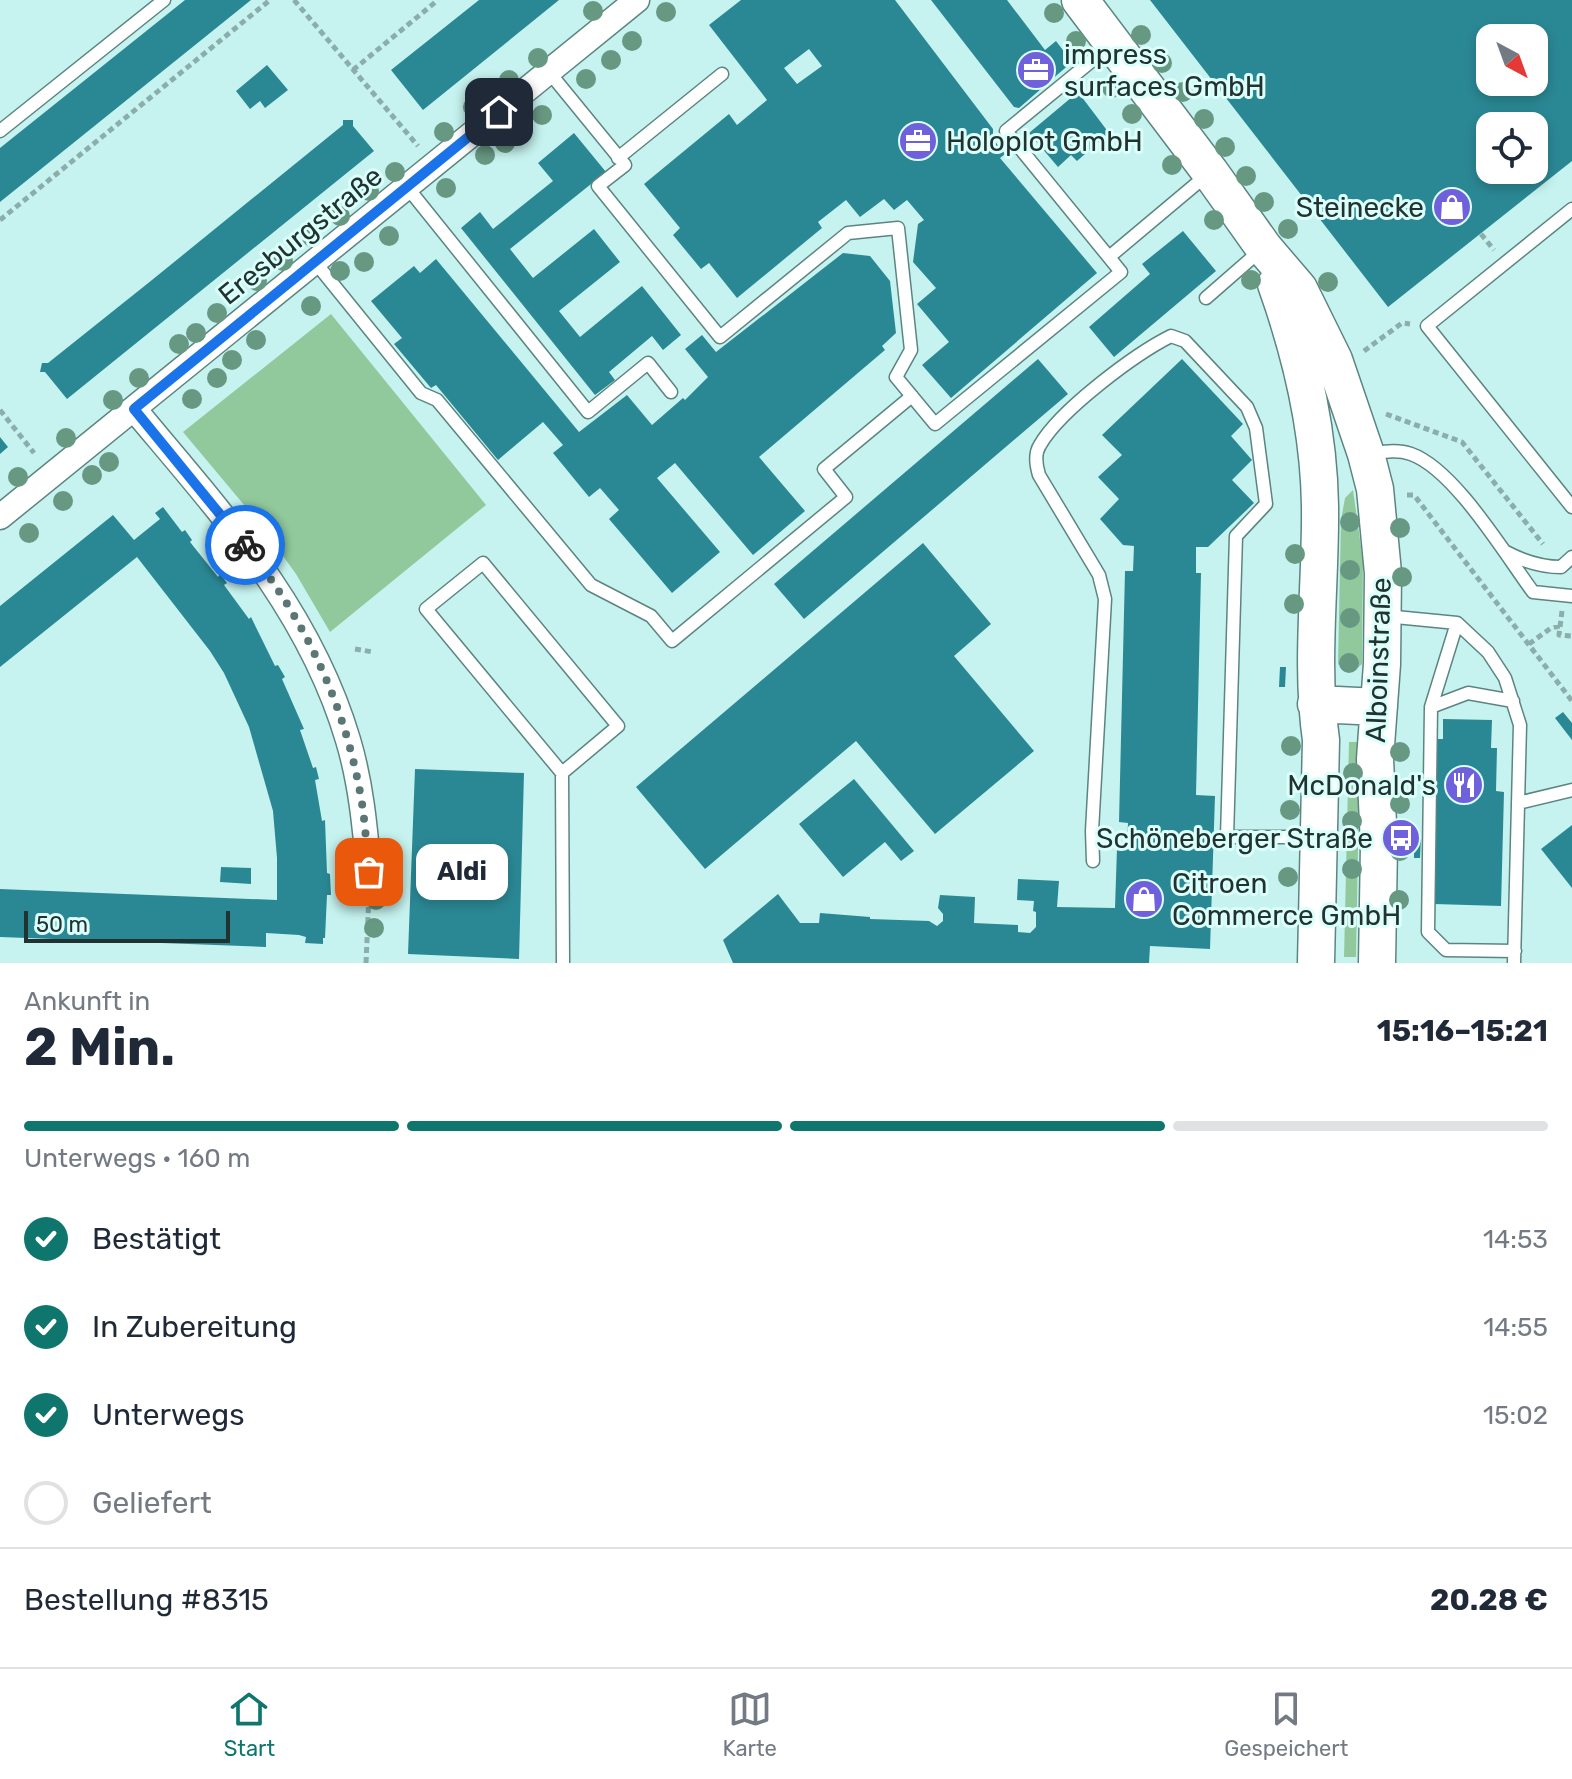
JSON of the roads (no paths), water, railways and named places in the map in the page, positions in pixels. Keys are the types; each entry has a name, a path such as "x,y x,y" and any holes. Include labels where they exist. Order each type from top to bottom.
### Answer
{"street":[{"name":"Eresburgstraße","path":"0,517 637,0"},
{"name":"Alboinstraße","path":"1080,0 1264,248 1299,289 1334,360 1366,454 1375,489 1379,524 1383,616 1375,759 1379,845 1377,963"},
{"name":"Alboinstraße","path":"1264,248 1301,366 1319,465 1316,704 1321,740 1316,963"},
{"path":"134,409 252,553 273,581 307,638 349,743 360,788 369,879"},
{"path":"1319,465 1366,454"},
{"path":"1316,704 1379,707"}],"lane":[{"path":"0,131 164,0"},
{"path":"549,72 625,165 598,186 720,337 848,233 898,228 911,350 896,377 935,424 1121,272 1006,131 1113,44"},
{"path":"618,158 722,74"},
{"path":"1109,257 1210,172"},
{"path":"407,187 588,412 648,363 671,392"},
{"path":"1572,209 1427,326 1572,507"},
{"path":"1206,298 1264,248"},
{"path":"315,262 421,393 437,400 591,585 651,616 672,641 846,497 824,469 912,396"},
{"path":"1093,861 1105,599 1099,575 1035,464 1038,446 1060,421 1123,365 1171,336 1185,341 1247,407 1256,428 1266,504 1236,536 1227,837 1319,837"},
{"path":"1366,454 1397,451 1428,462 1452,484 1533,592 1570,597"},
{"path":"1503,550 1524,561 1561,567 1572,557"},
{"path":"562,773 618,726 483,563 426,609 562,773 563,963"},
{"path":"1383,616 1457,623 1488,652 1505,678 1520,725 1514,957 1446,950 1428,932 1431,707 1457,623"},
{"path":"1431,707 1468,693 1513,701"},
{"path":"1518,803 1572,790"}],"place":[{"name":"impress surfaces GmbH","path":"1036,70"},
{"name":"Holoplot GmbH","path":"918,141"},
{"name":"Steinecke","path":"1452,207"},
{"name":"McDonald's","path":"1464,785"},
{"name":"Schöneberger Straße","path":"1401,838"},
{"name":"Aldi","path":"369,872"},
{"name":"Citroen Commerce GmbH","path":"1144,899"}]}
